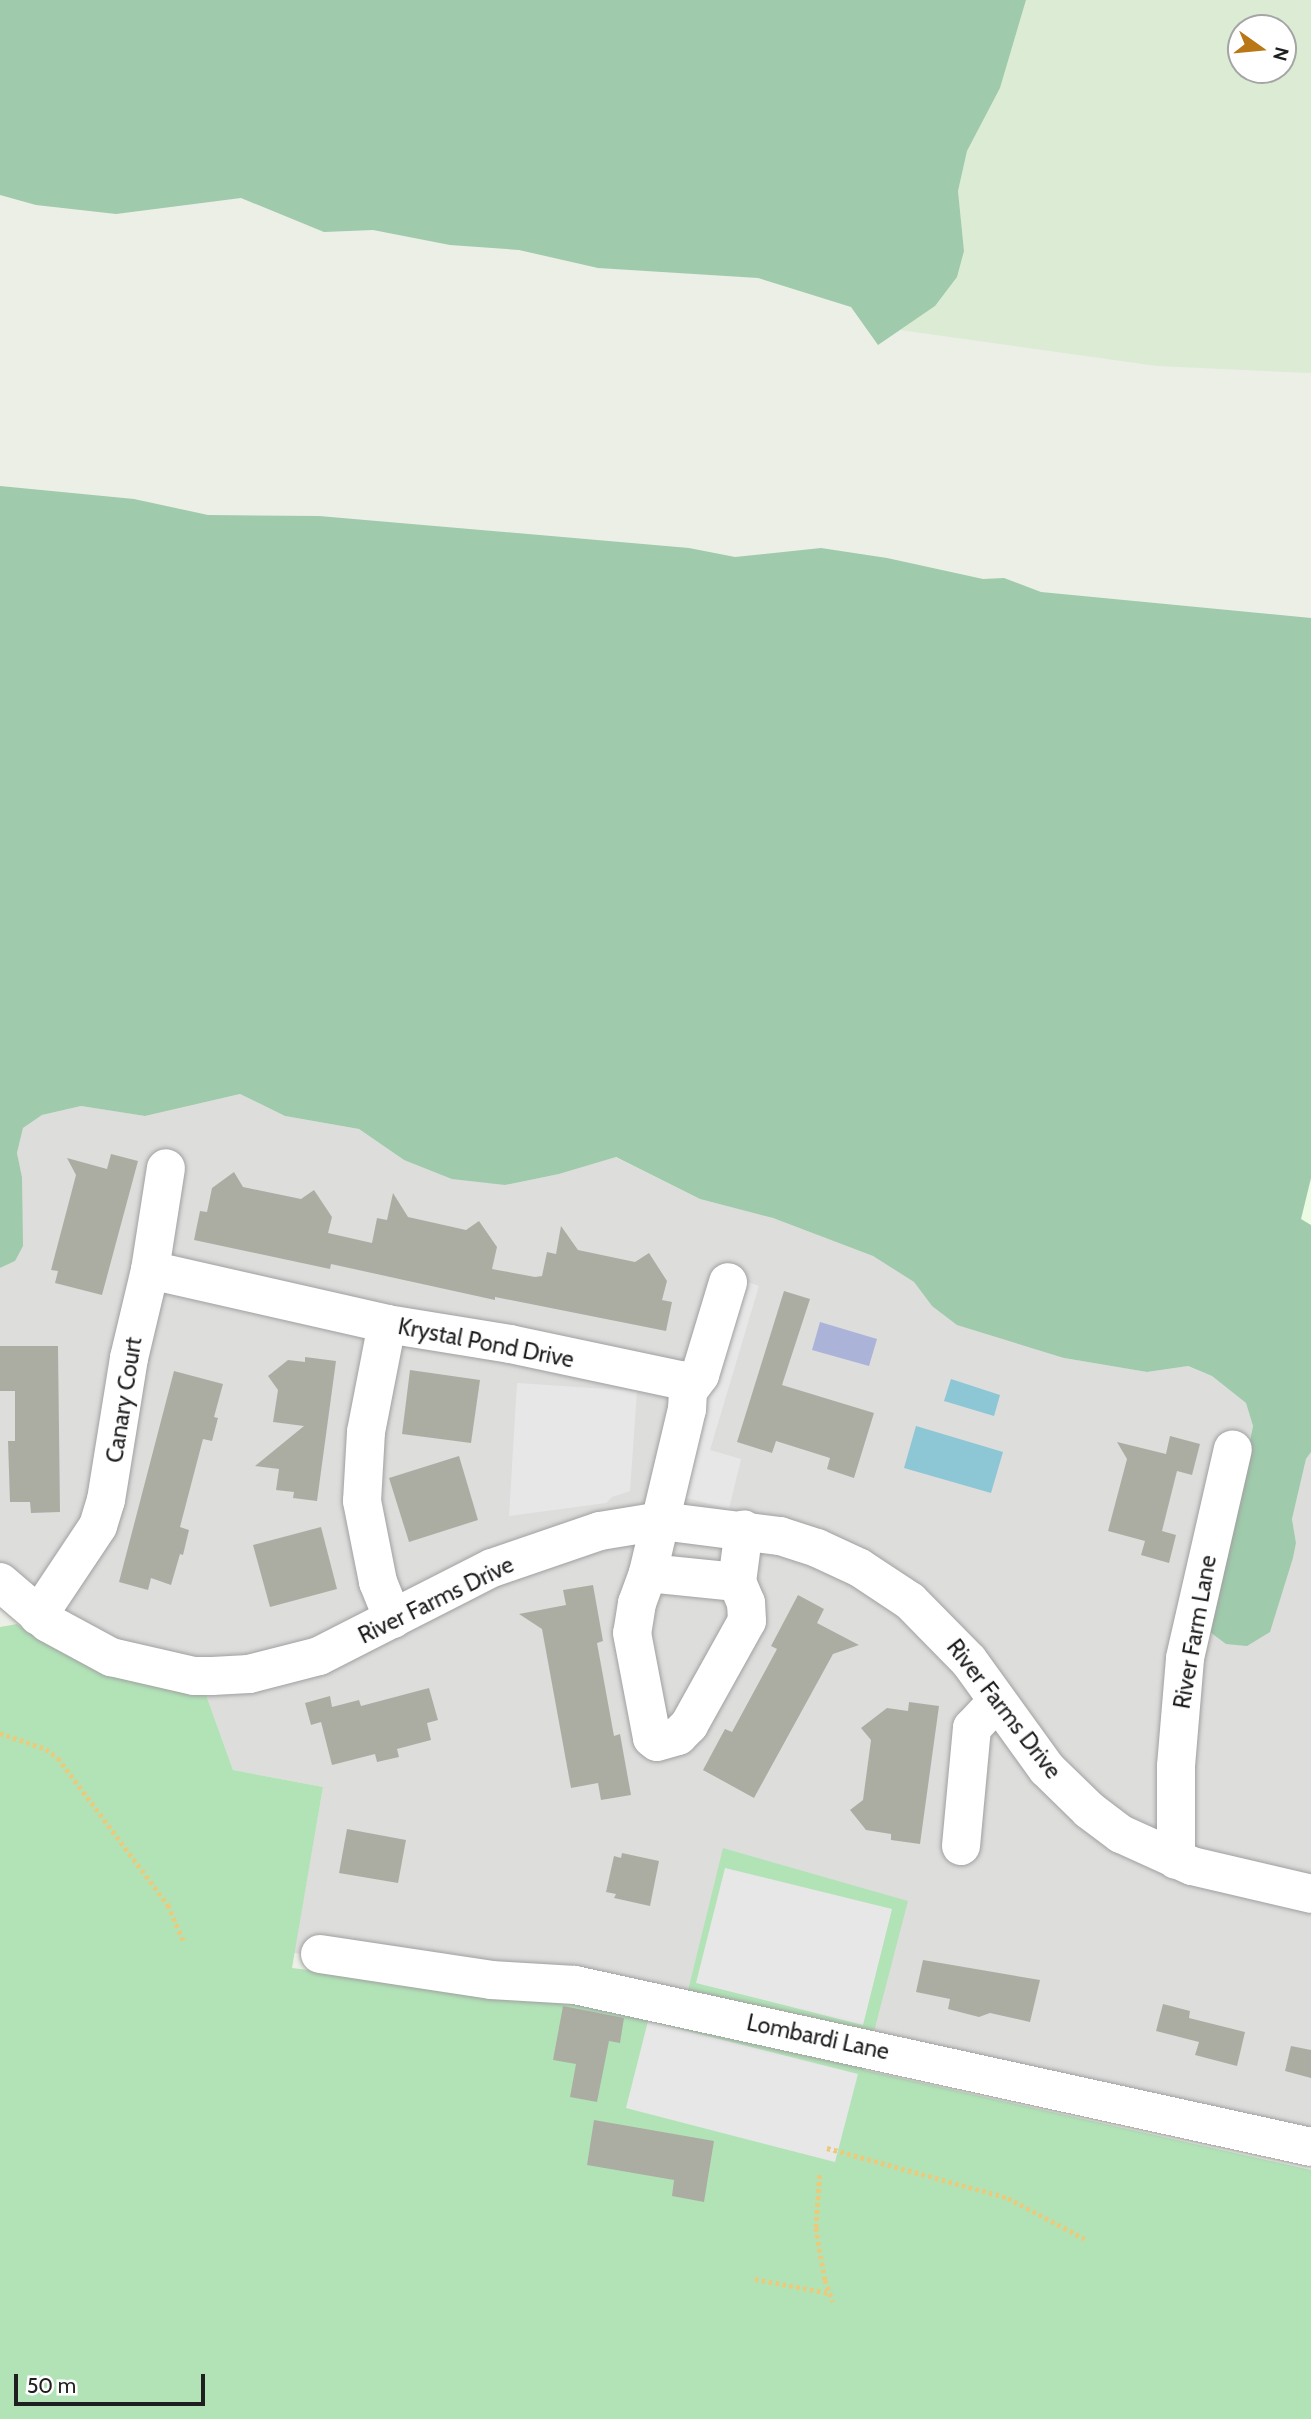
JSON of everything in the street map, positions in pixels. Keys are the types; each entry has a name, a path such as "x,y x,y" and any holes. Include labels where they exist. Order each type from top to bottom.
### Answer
{"street":[{"name":"Canary Court","path":"37,1615 98,1526 106,1500 129,1358 150,1270 166,1168"},
{"name":"Krystal Pond Drive","path":"150,1270 387,1324 669,1376 680,1380 688,1391"},
{"path":"728,1282 700,1375 688,1391 687,1409 648,1573 637,1603 632,1633 652,1738 657,1742 678,1735 689,1725 747,1621 746,1603 737,1582 744,1529"},
{"path":"387,1324 366,1432 362,1501 378,1582 393,1619"},
{"name":"River Farm Lane","path":"1176,1860 1175,1766 1185,1658 1233,1449"},
{"name":"River Farms Drive","path":"0,1582 37,1615 77,1641 111,1657 194,1676 249,1674 289,1666 338,1648 515,1559 600,1531 661,1521 780,1535 817,1548 893,1587 954,1644 977,1671 1032,1753 1083,1804 1121,1834 1176,1860 1226,1876 1311,1894"},
{"path":"648,1573 737,1582"},
{"path":"961,1846 972,1728 996,1702"},
{"name":"Lombardi Lane","path":"320,1954 491,1980 575,1984 1311,2147"}],"path":[{"path":"0,1733 47,1749 58,1758 168,1905 184,1942"},
{"path":"827,2148 1008,2198 1085,2239"},
{"path":"820,2175 816,2228 833,2301"},
{"path":"755,2279 829,2293"}],"shaded area":[{"path":"0,0 1026,0 1000,88 967,151 958,191 964,251 957,277 935,306 878,345 851,307 758,278 598,268 519,250 450,245 373,230 324,232 241,198 116,214 36,205 0,195"},
{"path":"1026,0 1311,0 1311,373 1157,366 900,330 935,306 964,251 958,191 967,151 1000,88"},
{"path":"0,486 134,499 208,515 319,516 689,548 735,557 821,548 887,558 983,579 1004,578 1041,592 1311,618 1311,1178 1301,1219 1311,1225 1311,1452 1306,1459 1292,1519 1296,1543 1293,1558 1270,1632 1247,1646 1226,1644 1210,1632 1253,1426 1246,1403 1212,1376 1188,1366 1147,1372 1064,1358 957,1325 932,1306 914,1282 873,1256 773,1218 700,1199 616,1157 559,1174 505,1185 452,1179 404,1160 359,1129 285,1116 240,1094 145,1116 81,1106 42,1115 23,1128 17,1153 22,1177 23,1246 15,1261 0,1268"},
{"path":"240,1094 285,1116 359,1129 404,1160 505,1185 559,1174 615,1157 700,1199 773,1218 873,1256 914,1282 932,1306 1064,1358 1147,1372 1187,1366 1212,1376 1246,1403 1253,1426 1247,1453 1270,1631 1293,1558 1296,1543 1292,1519 1306,1459 1311,1452 1311,2147 495,1982 294,1953 323,1787 233,1770 205,1692 81,1662 48,1645 0,1608 0,1268 15,1261 22,1177 17,1153 23,1128 42,1115 81,1106 145,1116"},
{"path":"1311,1178 1311,1225 1301,1220"},
{"path":"717,1272 759,1286 710,1450 741,1459 729,1509 683,1497"},
{"path":"820,1322 877,1339 869,1366 812,1350"},
{"path":"951,1379 1000,1395 994,1416 944,1401"},
{"path":"517,1383 637,1391 630,1491 612,1497 606,1503 509,1516"},
{"path":"916,1426 1003,1452 991,1493 904,1468"},
{"path":"725,1868 892,1909 863,2025 696,1983"},
{"path":"648,2021 858,2074 835,2162 626,2108"}],"green space":[{"path":"17,1624 48,1645 81,1662 205,1692 233,1770 323,1787 292,1968 682,2015 723,1848 908,1901 864,2070 1311,2170 1311,2419 0,2419 0,1627"}],"building":[{"path":"111,1154 138,1161 102,1295 55,1283 58,1271 51,1270 76,1175 67,1158 107,1169"},
{"path":"234,1172 243,1187 301,1199 314,1190 332,1217 328,1233 372,1243 377,1218 387,1220 393,1193 408,1217 466,1230 479,1221 497,1247 492,1269 542,1276 547,1252 556,1254 561,1226 578,1250 635,1262 649,1253 667,1281 662,1300 672,1302 666,1331 495,1297 495,1300 331,1264 330,1269 194,1240 200,1211 207,1212 212,1188"},
{"path":"784,1291 810,1299 782,1385 874,1413 854,1478 827,1469 830,1458 776,1441 772,1453 737,1442"},
{"path":"0,1346 58,1346 60,1512 31,1513 30,1502 10,1502 8,1441 15,1441 15,1391 0,1391"},
{"path":"305,1357 336,1361 317,1501 293,1498 294,1492 276,1490 279,1469 255,1466 304,1426 273,1422 278,1390 268,1376 288,1360 305,1362"},
{"path":"410,1370 480,1380 471,1443 402,1434"},
{"path":"174,1371 223,1384 214,1417 218,1418 212,1441 203,1439 180,1527 189,1530 183,1555 180,1554 171,1585 151,1578 148,1590 119,1582"},
{"path":"1170,1436 1200,1444 1192,1475 1177,1471 1162,1531 1176,1535 1169,1563 1141,1555 1145,1541 1108,1531 1127,1459 1117,1442 1166,1454"},
{"path":"459,1456 478,1520 409,1542 389,1478"},
{"path":"321,1527 337,1589 270,1607 253,1545"},
{"path":"593,1585 603,1641 597,1643 614,1736 620,1734 631,1795 601,1800 598,1783 571,1788 542,1629 519,1614 566,1605 563,1590"},
{"path":"798,1595 824,1609 817,1623 859,1645 833,1654 754,1798 703,1770 725,1729 732,1732 777,1649 771,1646"},
{"path":"429,1688 438,1720 427,1723 431,1740 397,1749 399,1757 377,1762 375,1754 332,1765 321,1722 311,1725 305,1703 330,1696 332,1707 359,1700 361,1706"},
{"path":"909,1702 939,1706 920,1844 891,1840 891,1834 866,1830 850,1810 863,1800 871,1740 861,1728 887,1708 908,1711"},
{"path":"347,1829 406,1840 398,1883 339,1873"},
{"path":"622,1853 659,1861 650,1906 614,1898 616,1894 606,1892 614,1856 621,1858"},
{"path":"923,1960 1040,1980 1030,2022 990,2013 979,2017 948,2009 950,1999 916,1992"},
{"path":"1163,2004 1190,2011 1189,2018 1245,2032 1237,2066 1195,2055 1199,2042 1156,2031"},
{"path":"563,2006 624,2018 620,2043 609,2041 597,2102 570,2097 576,2064 553,2060"},
{"path":"1291,2046 1311,2050 1311,2078 1285,2071"},
{"path":"594,2120 714,2141 704,2202 672,2196 674,2180 587,2165"}]}
